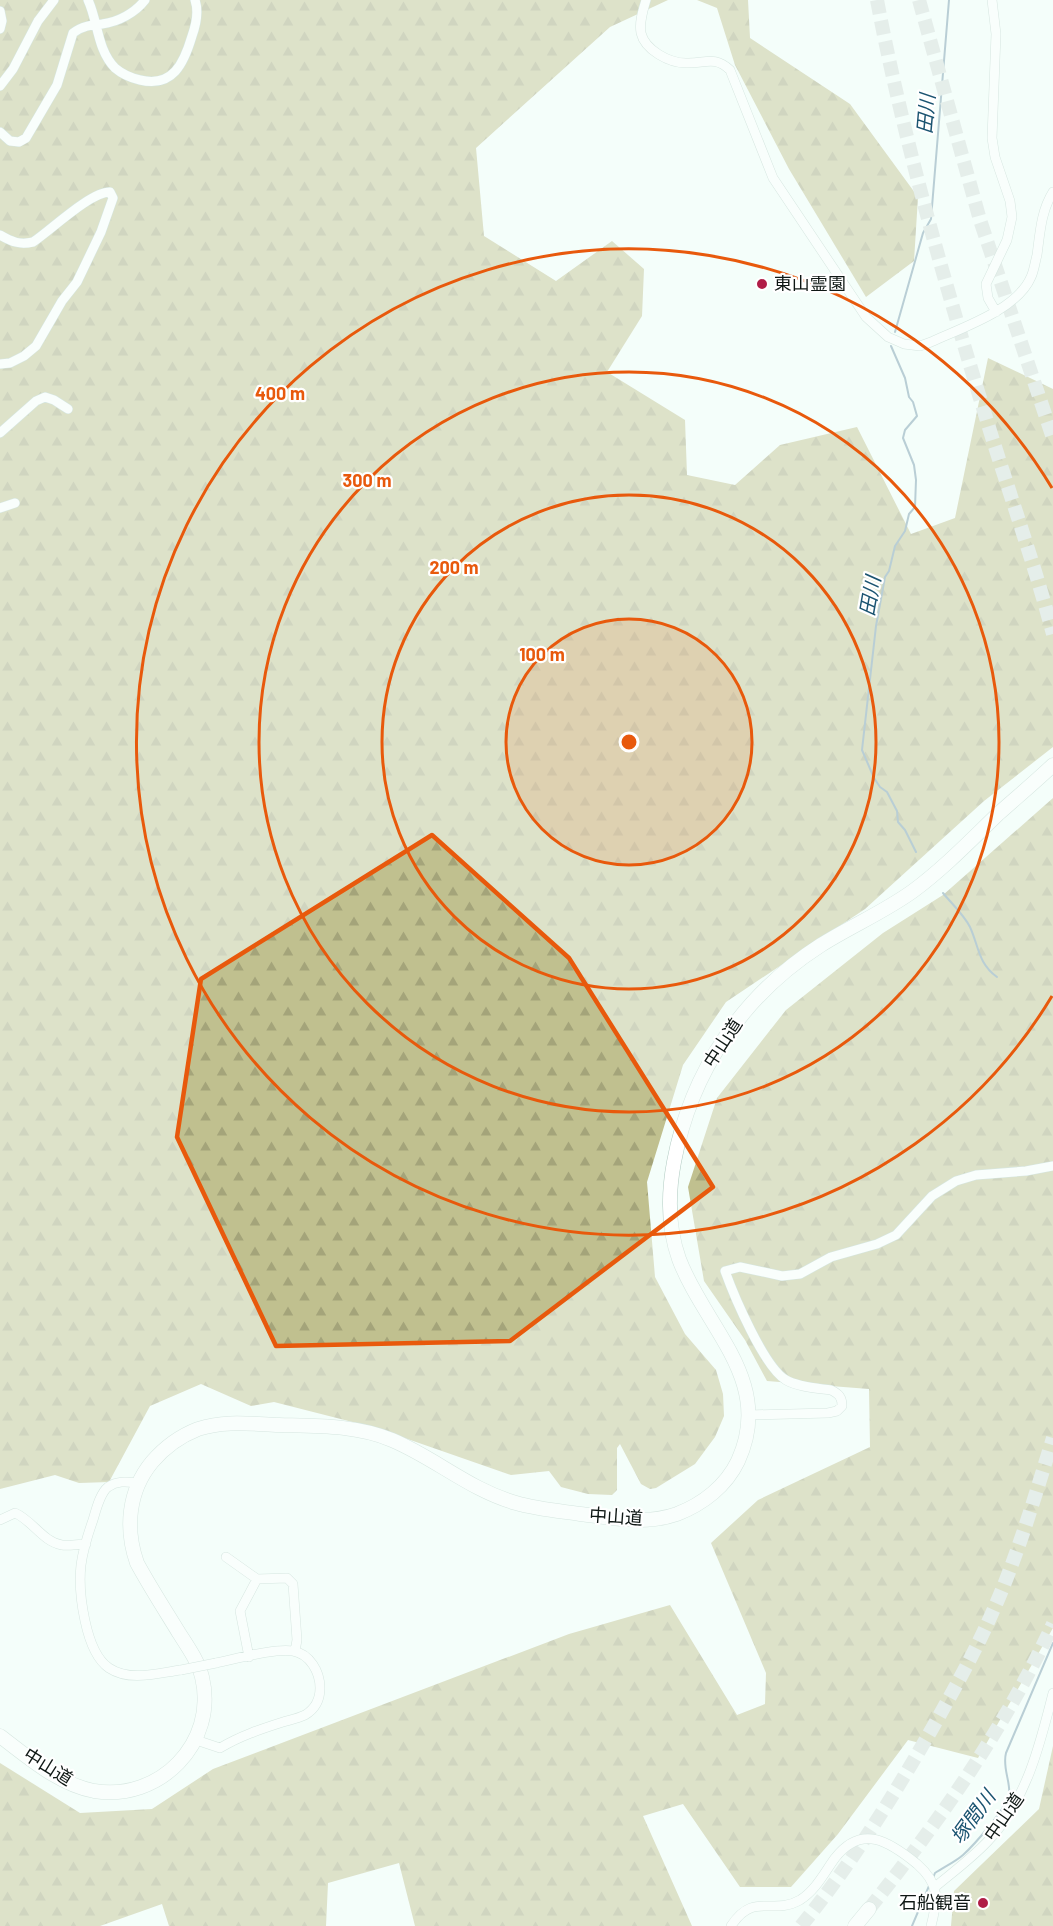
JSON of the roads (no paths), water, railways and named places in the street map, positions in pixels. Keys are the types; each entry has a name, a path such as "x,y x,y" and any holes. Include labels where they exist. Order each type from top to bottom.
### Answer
{"highway":[{"name":"中山道","path":"0,1736 48,1771 70,1783 93,1791 117,1792 147,1786 170,1772 180,1764 196,1740 205,1708 205,1694 200,1670 194,1656 144,1576 133,1550 130,1522 134,1496 139,1483 155,1459 166,1448 198,1429 233,1423 323,1426 369,1432 390,1439 483,1491 510,1502 549,1510 624,1520 654,1519 681,1512 714,1493 735,1467 744,1446 749,1415 748,1401 739,1367 698,1300 673,1239 670,1192 672,1168 677,1143 695,1089 715,1051 729,1031 744,1011 779,976 822,945 889,907 924,882 1053,765"},
{"path":"855,1926 869,1910"}],"street":[{"path":"0,86 13,69 33,30 54,0"},
{"path":"88,0 107,57 115,68 137,80 150,82 167,79 177,71 191,39 197,15 195,0"},
{"path":"0,132 10,141 19,142 26,138 57,85 73,33 90,25 115,21 129,14 145,0"},
{"path":"645,0 641,34 649,46 663,57 673,61 685,63 715,60 723,63 730,70 773,178 866,317 888,337 904,344 920,346 996,312 1019,294 1031,278 1041,221 1046,204 1053,192"},
{"path":"992,0 996,34 992,138 995,157 1010,201 1012,217 1007,240 986,284 988,298 996,312"},
{"path":"0,11 2,21 0,29"},
{"path":"0,235 13,243 23,245 33,242 92,198 104,192 110,192 113,198 101,232 77,282 62,301 36,346 24,356 10,363 0,364"},
{"path":"0,433 36,401 45,397 68,409"},
{"path":"0,508 15,503"},
{"path":"749,1415 828,1413 837,1411 842,1406 842,1400 838,1393 786,1380 776,1371 735,1300 725,1271 740,1267 782,1276 800,1274 831,1257 877,1244 896,1235 932,1196 945,1186 966,1177 1053,1166"},
{"path":"139,1483 118,1482 106,1488 96,1509 81,1564 81,1589 88,1634 96,1656 108,1668 122,1674 140,1676 282,1650 295,1651 307,1658 316,1669 320,1683 320,1694 315,1706 305,1714 238,1737 220,1748 196,1740"},
{"path":"0,1520 15,1513 46,1538 60,1545 86,1544"},
{"path":"226,1557 256,1580 287,1578 293,1584 297,1640 295,1651"},
{"path":"249,1657 240,1611 256,1580"},
{"name":"中山道","path":"935,1887 971,1858 990,1840 1005,1821 1028,1778 1053,1693"},
{"path":"731,1926 744,1910 753,1906 787,1905 805,1897 816,1887 835,1858 852,1842 872,1839 883,1841 897,1848 928,1875 935,1887 936,1906 931,1926"}],"waterway":[{"name":"田川","path":"895,332 923,233 931,219 949,0"},
{"name":"田川","path":"891,346 905,378 909,397 917,416 905,430 903,438 914,465 915,507 909,514 905,531 895,546 889,571 885,577 876,626 862,750 874,778 887,792 897,811 898,822 905,830 916,852"},
{"name":"田川","path":"943,893 967,923 982,960 997,977"},
{"name":"塚間川","path":"933,1878 935,1873 957,1860 968,1850 1007,1801 1009,1790 1005,1764 1006,1753 1053,1643"},
{"name":"塚間川","path":"912,1926 929,1886"}],"tunnel":[{"path":"877,0 900,110 943,273 1053,634"},
{"path":"919,0 980,220 1053,438"},
{"path":"801,1926 838,1877 890,1800 966,1666 1002,1590 1026,1525 1053,1438"},
{"path":"869,1909 970,1772 1014,1700 1053,1624"}],"place":[{"name":"東山霊園","path":"762,284"},
{"name":"石船観音","path":"983,1903"}]}
